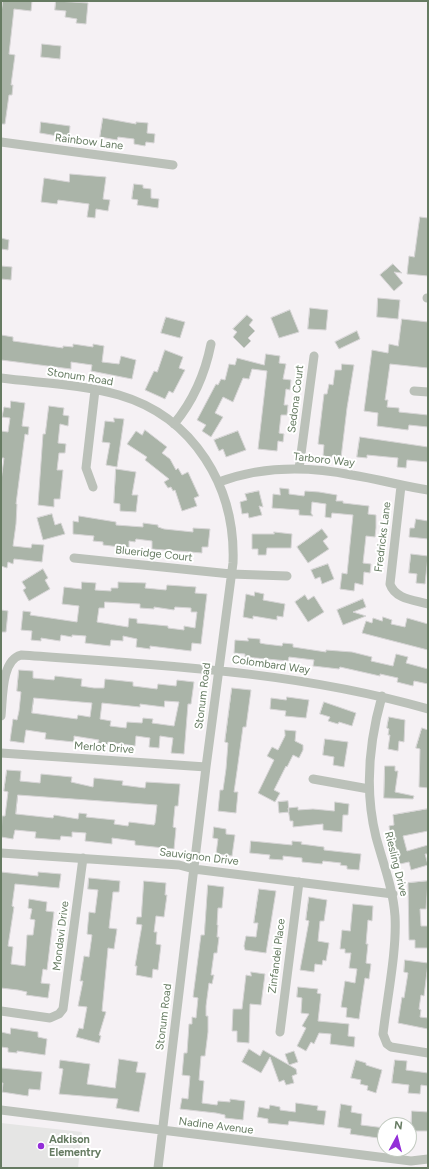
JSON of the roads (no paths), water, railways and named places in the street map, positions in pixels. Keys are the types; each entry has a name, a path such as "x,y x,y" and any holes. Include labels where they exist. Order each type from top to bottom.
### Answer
{"street":[{"name":"Rainbow Lane","path":"1,142 173,165"},
{"path":"174,424 191,401 198,387 205,370 211,344"},
{"name":"Sedona Court","path":"299,469 314,356"},
{"name":"Stonum Road","path":"1,378 95,390 134,400 153,410 174,424 201,452 219,482 229,513 233,532 231,574 206,767 158,1168"},
{"path":"93,487 86,468 95,390"},
{"path":"414,391 428,392"},
{"name":"Tarboro Way","path":"219,482 258,470 299,469 352,474 401,486 428,490"},
{"name":"Fredricks Lane","path":"401,486 390,584 392,590 401,596 428,604"},
{"name":"Blueridge Court","path":"74,558 231,574 287,576"},
{"name":"Colombard Way","path":"1,716 7,667 12,659 21,655 218,670 358,690 428,709"},
{"name":"Riesling Drive","path":"382,696 371,742 369,789 376,835 393,894 395,935 383,1034 384,1039 391,1047 428,1052"},
{"name":"Merlot Drive","path":"1,753 206,767"},
{"path":"313,779 369,789"},
{"name":"Sauvignon Drive","path":"1,853 178,865 194,869 393,894"},
{"name":"Mondavi Drive","path":"1,1011 50,1018 59,1014 64,1004 83,858"},
{"name":"Zinfandel Place","path":"280,1032 299,882"},
{"name":"Nadine Avenue","path":"1,1110 411,1161 428,1159"}],"place":[{"name":"Adkison Elementry","path":"41,1146"}]}
